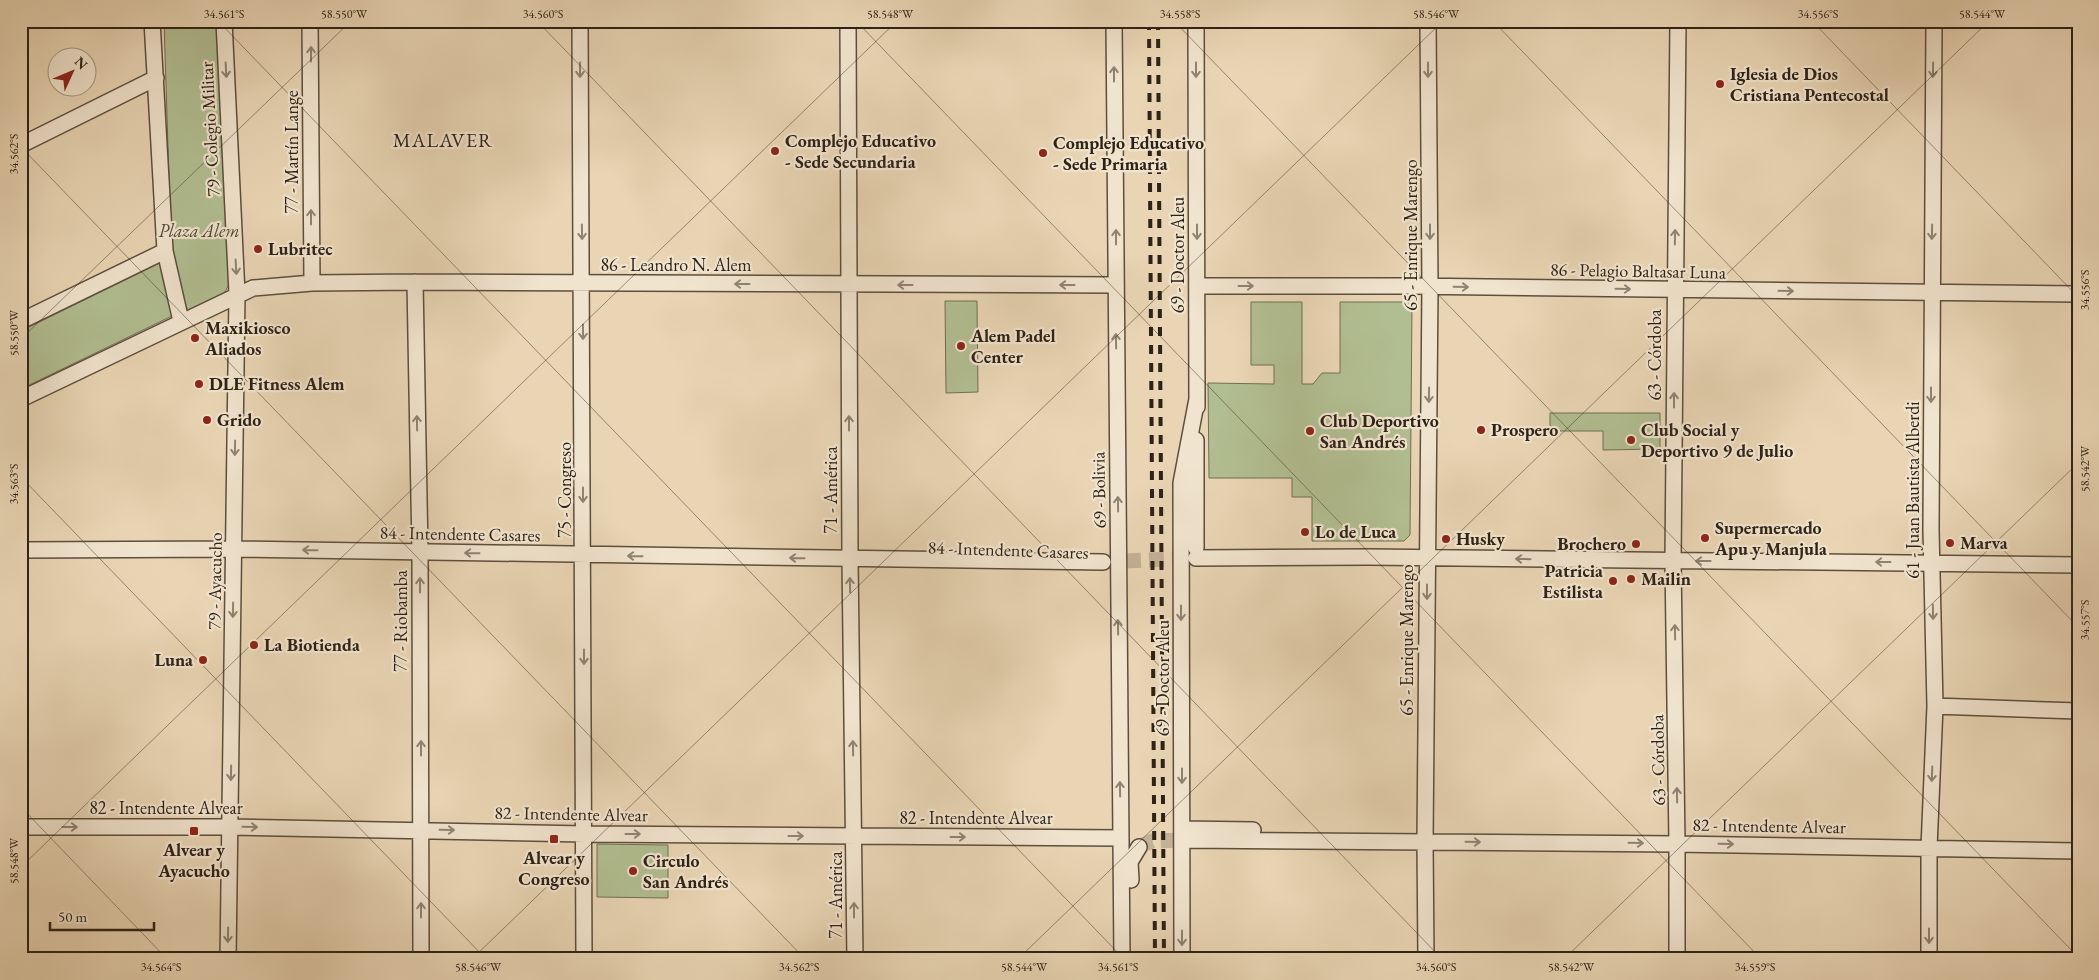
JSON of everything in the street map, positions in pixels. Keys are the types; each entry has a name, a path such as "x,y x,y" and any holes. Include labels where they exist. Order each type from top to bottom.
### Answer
{"street":[{"path":"152,21 165,251 181,321"},
{"name":"79 - Colegio Militar","path":"224,21 237,294"},
{"name":"77 - Martín Lange","path":"310,21 312,283"},
{"name":"75 - Congreso","path":"580,21 583,283 584,959"},
{"name":"71 - América","path":"848,21 850,559 855,959"},
{"name":"69 - Bolivia","path":"1114,21 1122,959"},
{"name":"69 - Doctor Aleu","path":"1182,959 1184,840 1181,565 1191,551 1197,398 1196,21"},
{"name":"65 - Enrique Marengo","path":"1426,959 1425,841 1430,287 1428,21"},
{"name":"63 - Córdoba","path":"1677,959 1678,844 1673,561 1674,290 1678,21"},
{"name":"61 - Juan Bautista Alberdi","path":"1930,959 1930,848 1935,706 1932,563 1931,293 1934,21"},
{"path":"21,145 156,78"},
{"path":"21,321 165,251"},
{"name":"86 - Leandro N. Alem","path":"21,399 253,288 312,283 415,282 1116,286"},
{"name":"77 - Riobamba","path":"415,282 420,552 421,959"},
{"name":"86 - Pelagio Baltasar Luna","path":"1197,286 2078,294"},
{"name":"79 - Ayacucho","path":"228,959 237,294"},
{"name":"84 - Intendente Casares","path":"21,550 234,549 1102,562"},
{"name":"84 - Intendente Casares","path":"899,560 924,551 1118,552"},
{"path":"1191,551 1427,558 2078,565"},
{"path":"1181,565 1358,567 1368,557"},
{"name":"84 - Intendente Casares","path":"899,560 926,568 1118,572"},
{"path":"1935,706 2078,711"},
{"name":"82 - Intendente Alvear","path":"21,827 230,827 422,829 585,834 1121,838"},
{"name":"82 - Intendente Alvear","path":"1184,840 1384,831 1400,841"},
{"name":"82 - Intendente Alvear","path":"1184,840 1385,850 1400,841 1425,841 2078,851"},
{"path":"1132,959 1130,862 1139,847"}],"green space":[{"name":"Plaza Alem","path":"164,21 217,21 229,284 225,292 189,310 184,306 171,242"},
{"name":"Plaza Alem","path":"160,263 174,315 21,389 21,331"},
{"name":"Alem Padel Center","path":"945,301 977,301 978,392 946,393"},
{"name":"Club Deportivo San Andrés","path":"1251,302 1302,302 1302,384 1313,384 1322,373 1340,373 1340,302 1408,302 1412,306 1410,535 1404,541 1312,541 1312,497 1292,497 1292,478 1209,478 1208,383 1274,384 1274,365 1251,365"},
{"name":"Club Social y Deportivo 9 de Julio","path":"1550,413 1660,413 1660,449 1603,450 1603,431 1550,431"},
{"name":"Circulo San Andrés","path":"597,844 668,845 668,898 597,897"}],"tunnel":[{"path":"1103,562 1194,558"},
{"path":"1139,847 1152,841 1189,840"}],"railway":[{"path":"1149,21 1155,959"},
{"path":"1158,21 1164,959"}],"place":[{"name":"Iglesia de Dios Cristiana Pentecostal","path":"1720,84"},
{"name":"Complejo Educativo - Sede Secundaria","path":"775,151"},
{"name":"Complejo Educativo - Sede Primaria","path":"1043,153"},
{"name":"Lubritec","path":"258,249"},
{"name":"Maxikiosco Aliados","path":"195,338"},
{"name":"Alem Padel Center","path":"961,346"},
{"name":"DLE Fitness Alem","path":"199,384"},
{"name":"Grido","path":"207,420"},
{"name":"Prospero","path":"1481,430"},
{"name":"Club Deportivo San Andrés","path":"1310,431"},
{"name":"Club Social y Deportivo 9 de Julio","path":"1631,440"},
{"name":"Lo de Luca","path":"1305,532"},
{"name":"Supermercado Apu y Manjula","path":"1705,538"},
{"name":"Husky","path":"1446,539"},
{"name":"Marva","path":"1950,543"},
{"name":"Brochero","path":"1636,544"},
{"name":"Mailin","path":"1631,579"},
{"name":"Patricia Estilista","path":"1613,581"},
{"name":"La Biotienda","path":"254,645"},
{"name":"Luna","path":"203,660"},
{"name":"Alvear y Ayacucho","path":"194,831"},
{"name":"Alvear y Congreso","path":"554,839"},
{"name":"Circulo San Andrés","path":"633,871"}],"district":[{"name":"MALAVER","path":"443,140"}]}
